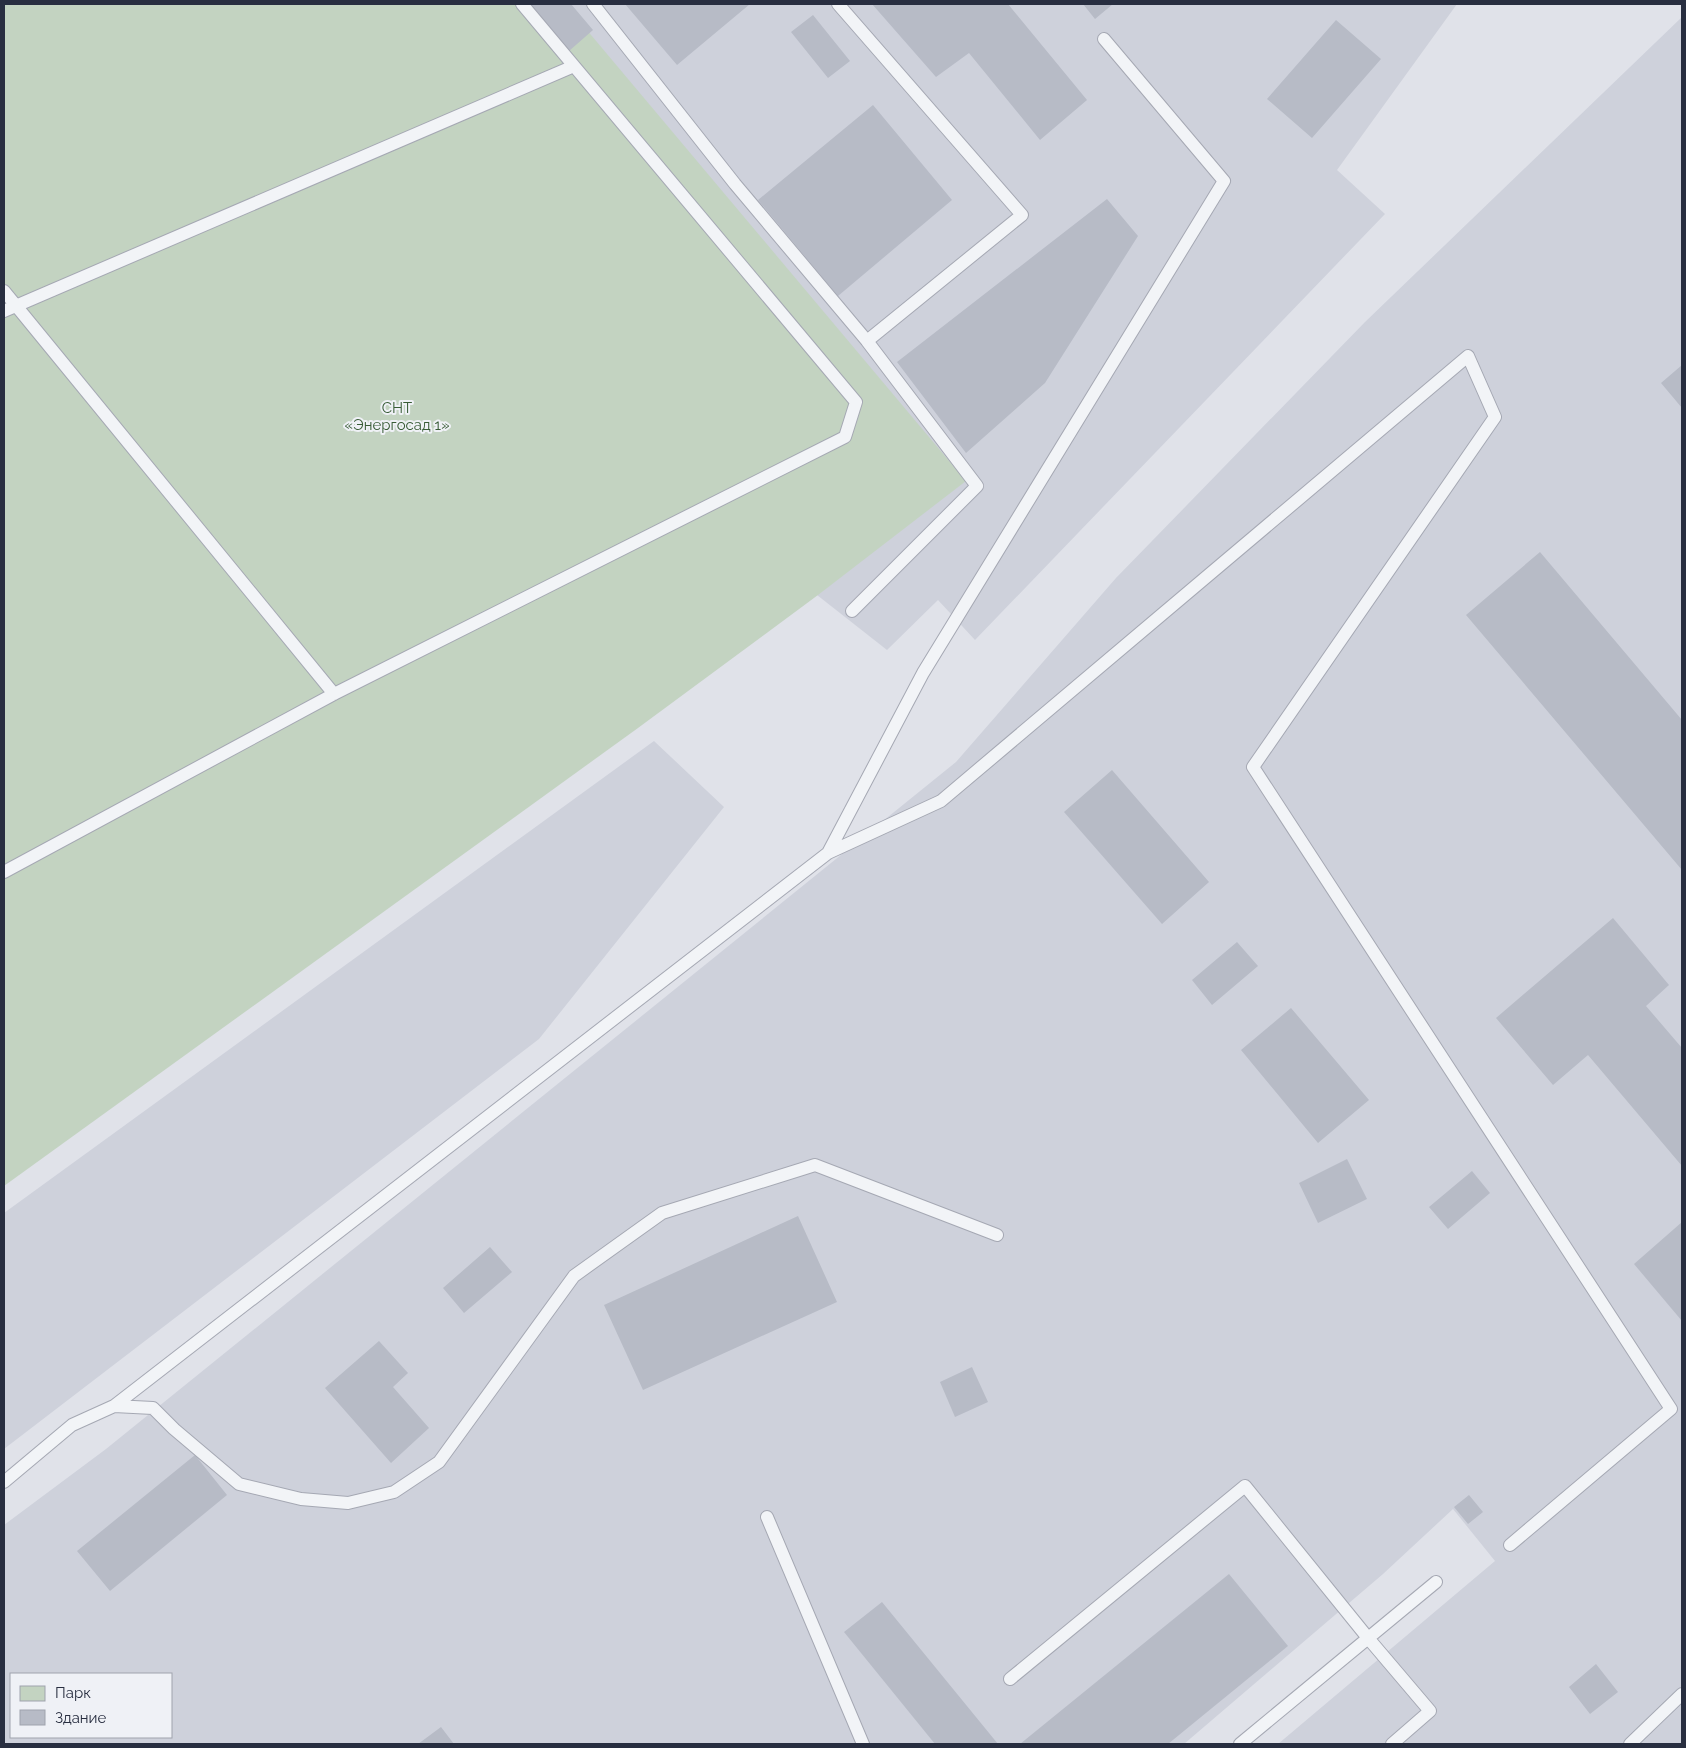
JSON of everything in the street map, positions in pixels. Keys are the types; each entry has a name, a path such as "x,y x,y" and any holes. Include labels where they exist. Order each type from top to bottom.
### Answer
{"lane":[{"path":"4,872 334,694 845,437 856,402 522,4"},
{"path":"593,4 735,184 867,341 977,486 852,611"},
{"path":"838,4 1022,215 867,341"},
{"path":"828,853 923,673 1224,181 1104,39"},
{"path":"10,308 574,66"},
{"path":"4,291 10,308 334,694"},
{"path":"4,1482 72,1425 114,1406 828,853 941,801 1468,356 1495,417 1253,767 1671,1409 1510,1545"},
{"path":"114,1406 153,1408 174,1429 239,1484 301,1499 348,1502 394,1492 439,1462 574,1276 662,1213 815,1165 997,1235"},
{"path":"1010,1679 1245,1486 1368,1638 1430,1711 1392,1744"},
{"path":"767,1517 863,1744"},
{"path":"1240,1744 1436,1582"},
{"path":"1630,1744 1682,1694"}],"shaded area":[{"path":"563,4 1457,4 1337,170 1385,214 975,640 938,600 887,650 817,595"},
{"path":"1682,17 1682,1744 1278,1744 1495,1561 1453,1509 1383,1574 1184,1744 4,1744 4,1525 106,1449 956,762 1116,578 1365,322"},
{"path":"654,741 724,807 539,1039 4,1449 4,1213"}],"green space":[{"name":"СНТ «Энергосад 1»","path":"4,4 565,4 966,481 818,595 638,728 4,1186"}],"building":[{"path":"530,4 571,4 593,30 569,51"},
{"path":"625,4 750,4 677,65"},
{"path":"872,4 1008,4 1087,100 1040,140 969,53 936,77"},
{"path":"1083,4 1113,4 1095,19"},
{"path":"813,15 850,61 828,78 791,32"},
{"path":"1336,20 1381,59 1312,138 1267,99"},
{"path":"873,105 952,200 838,296 758,200"},
{"path":"1107,199 1138,236 1045,383 966,453 897,362"},
{"path":"1682,365 1682,408 1661,383"},
{"path":"1540,552 1682,720 1682,870 1466,615"},
{"path":"1112,770 1209,882 1162,924 1064,812"},
{"path":"1613,918 1669,985 1646,1006 1682,1048 1682,1166 1588,1055 1553,1085 1496,1018"},
{"path":"1237,942 1258,966 1212,1005 1192,980"},
{"path":"1291,1008 1369,1100 1318,1143 1241,1050"},
{"path":"1347,1159 1367,1199 1318,1223 1299,1183"},
{"path":"1472,1171 1490,1193 1448,1229 1429,1207"},
{"path":"798,1216 837,1302 643,1390 604,1305"},
{"path":"1682,1222 1682,1321 1634,1264"},
{"path":"490,1247 512,1272 464,1313 443,1288"},
{"path":"379,1341 408,1373 393,1387 429,1428 391,1463 325,1388"},
{"path":"972,1367 988,1402 955,1417 940,1382"},
{"path":"195,1455 227,1495 110,1591 77,1551"},
{"path":"1469,1495 1483,1512 1468,1524 1454,1507"},
{"path":"1229,1574 1288,1646 1168,1744 1020,1744"},
{"path":"882,1602 998,1744 935,1744 844,1632"},
{"path":"1596,1664 1618,1692 1590,1714 1569,1687"},
{"path":"441,1727 454,1744 418,1744"}]}
